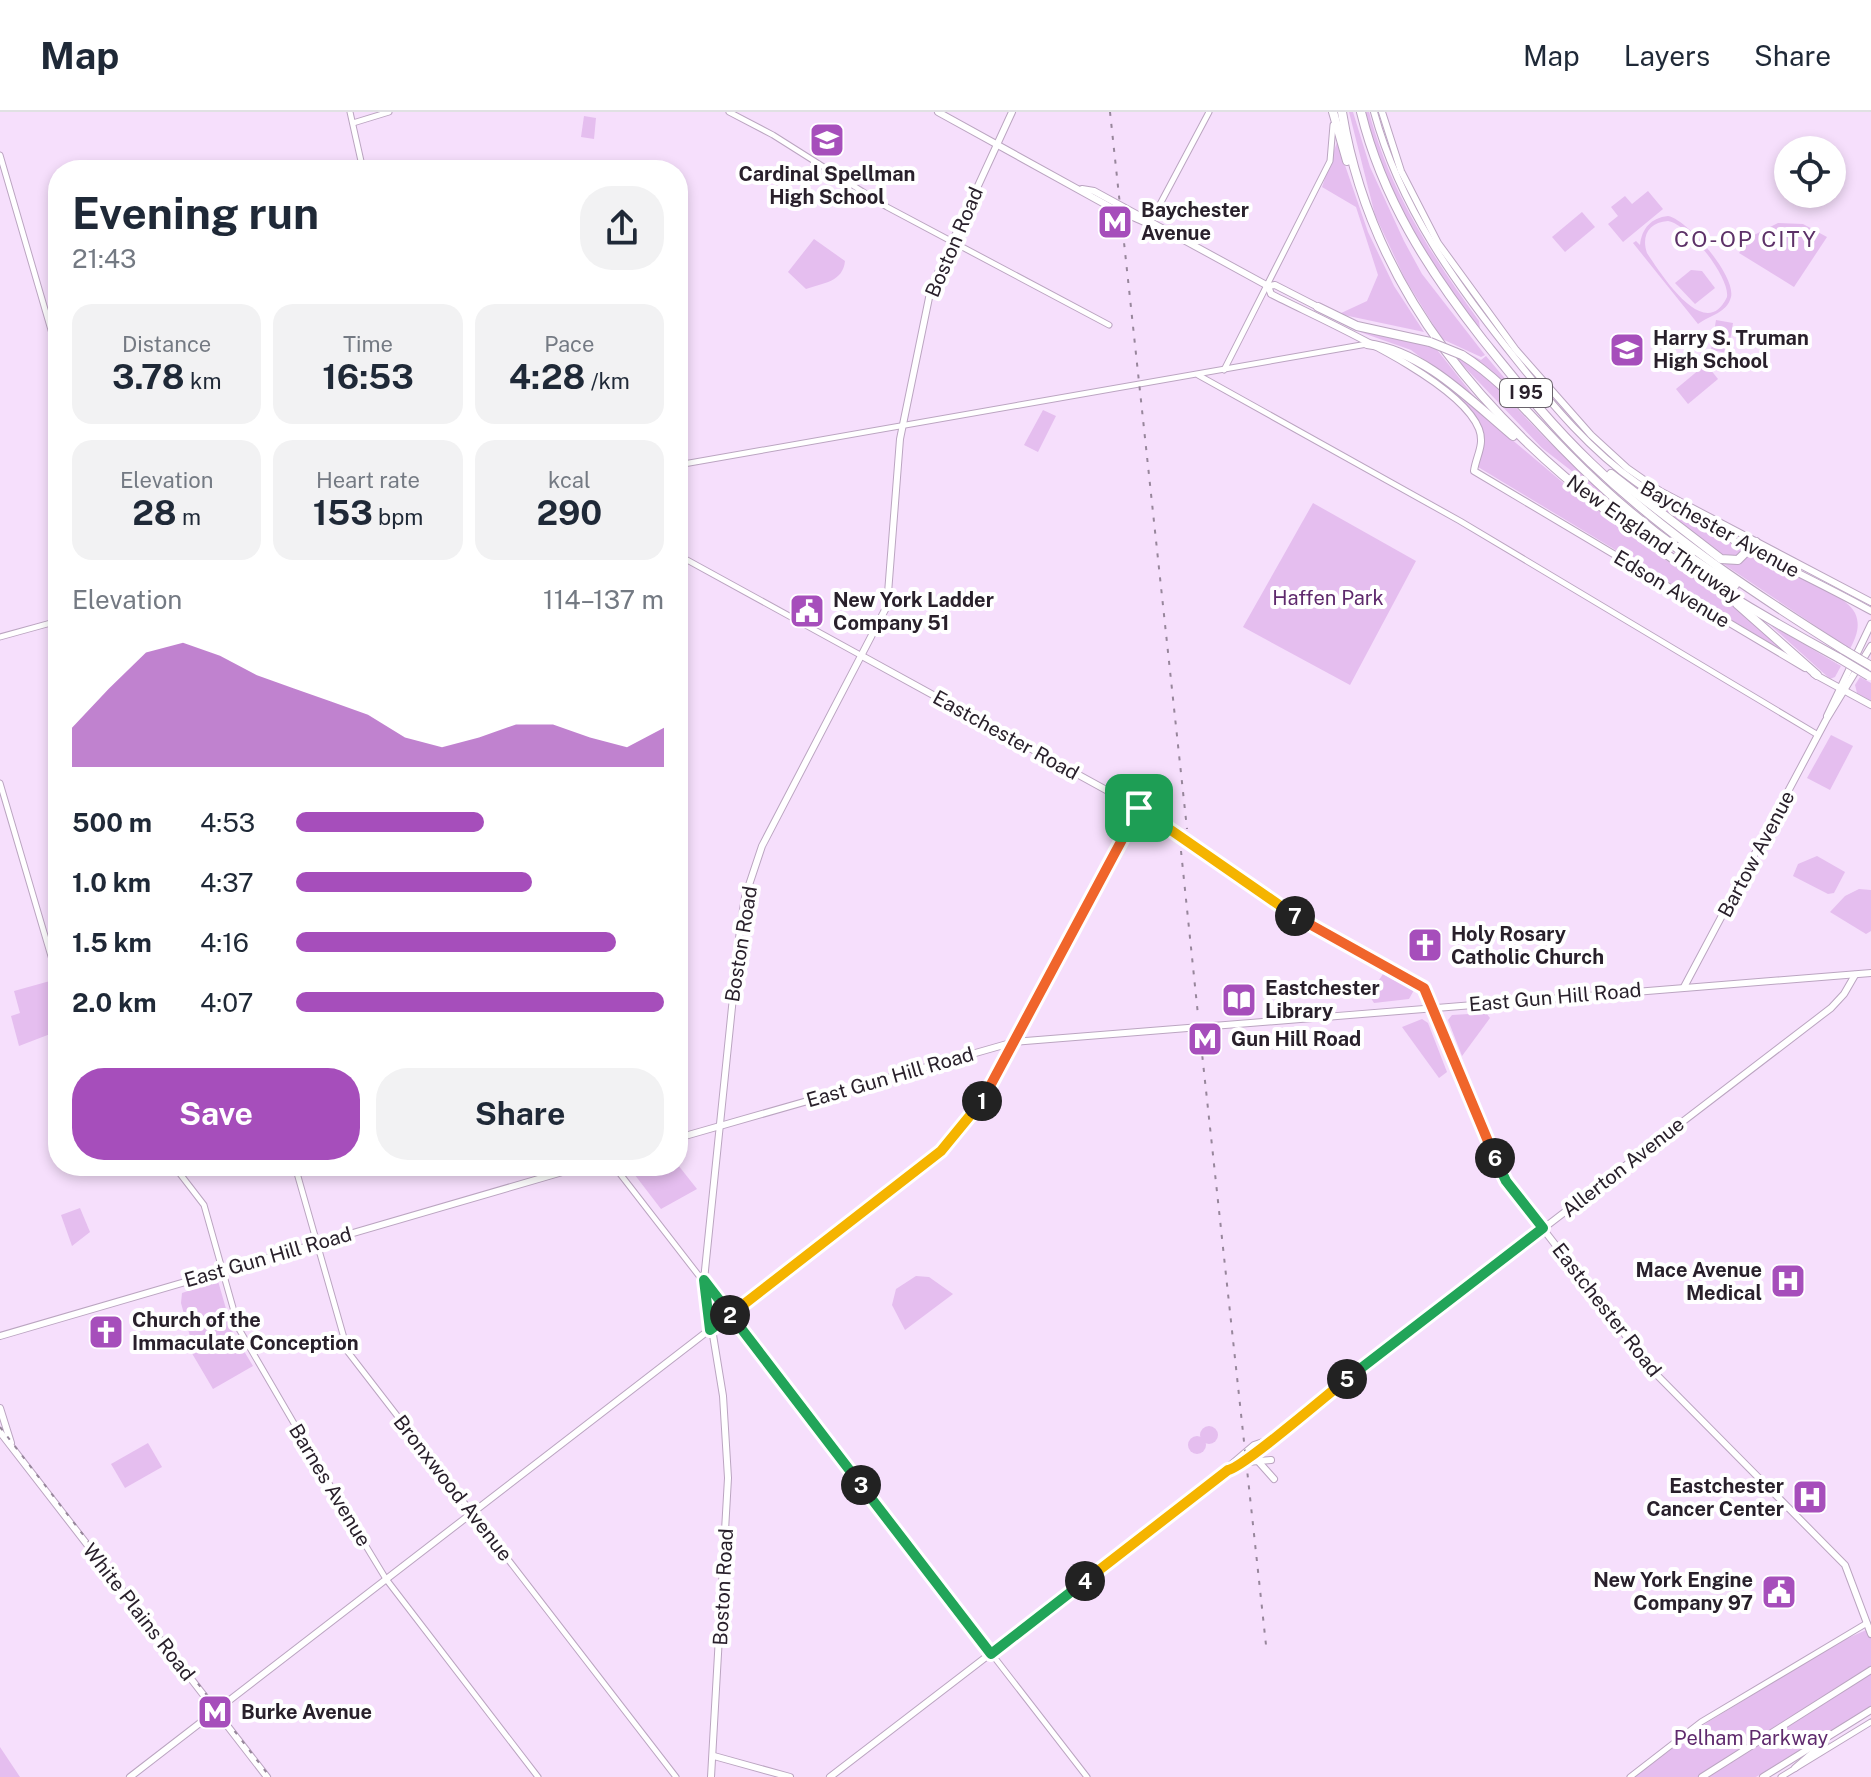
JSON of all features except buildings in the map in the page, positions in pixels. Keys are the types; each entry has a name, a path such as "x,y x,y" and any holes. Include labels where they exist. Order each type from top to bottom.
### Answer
{"highway":[{"path":"1332,112 1359,200 1369,217"},
{"name":"New England Thruway","path":"1342,112 1354,170 1369,217 1404,291 1445,353 1493,410 1559,472 1692,569 1841,654"},
{"name":"New England Thruway","path":"1361,112 1384,183 1418,249 1510,374 1575,448 1677,537 1870,673"},
{"path":"1318,307 1357,326 1430,342 1462,355 1493,379 1580,467 1644,524 1707,569 1774,607"},
{"path":"1367,344 1396,352 1439,375 1559,472"},
{"path":"1575,448 1718,557 1735,561 1754,544"},
{"path":"1692,569 1757,620 1817,675"}],"main road":[{"path":"938,112 1110,207 1150,224 1268,286 1275,285 1318,307"},
{"name":"Boston Road","path":"711,1777 728,1478 723,1396 704,1280 745,897 762,846 887,606 902,426 931,288 1012,112"},
{"name":"Baychester Avenue","path":"1374,112 1403,192 1447,268 1553,404 1634,477 1871,611"},
{"name":"Baychester Avenue","path":"1382,112 1408,186 1451,263 1558,400 1634,477"},
{"path":"1268,286 1271,294 1367,344"},
{"name":"Edson Avenue","path":"1367,344 1428,379 1472,417 1482,439 1474,471 1871,705"},
{"name":"Baychester Avenue","path":"1754,544 1871,602"},
{"name":"Bartow Avenue","path":"1826,720 1838,687 1871,624"},
{"name":"Bartow Avenue","path":"1684,987 1826,720 1846,692 1871,646"},
{"name":"Eastchester Road","path":"862,656 1139,808 1315,930 1419,983 1501,1170 1653,1371 1845,1565 1871,1634"},
{"path":"130,1777 941,1151 976,1111 1139,808"},
{"name":"East Gun Hill Road","path":"688,1135 1014,1042 1871,973"},
{"name":"Allerton Avenue","path":"830,1777 1228,1470 1247,1462 1269,1440 1831,1008 1855,975"},
{"name":"East Gun Hill Road","path":"0,1336 548,1176"},
{"name":"White Plains Road","path":"0,1408 12,1447"},
{"name":"White Plains Road","path":"0,1432 267,1777"},
{"name":"Allerton Avenue","path":"1228,1470 1230,1464 1254,1445 1269,1440"},
{"path":"1247,1462 1271,1460"},
{"path":"1258,1461 1274,1479"},
{"path":"1702,1777 1871,1670"},
{"path":"1763,1777 1871,1710"},
{"path":"1795,1768 1836,1732"},
{"path":"714,1756 790,1777"}],"street":[{"path":"350,112 361,160"},
{"path":"353,123 389,112"},
{"path":"729,112 766,130 844,180 952,242 1109,325"},
{"path":"1150,224 1209,112"},
{"path":"1224,370 1333,154 1332,112"},
{"path":"0,155 48,320"},
{"path":"688,463 1367,344"},
{"path":"1198,375 1460,521 1818,735"},
{"name":"Eastchester Road","path":"688,560 862,656"},
{"path":"0,637 48,624"},
{"path":"0,783 48,946"},
{"name":"Barnes Avenue","path":"182,1176 204,1205 239,1329 386,1579 538,1777"},
{"name":"Bronxwood Avenue","path":"298,1176 348,1352 676,1777"},
{"path":"622,1176 1087,1777"},
{"path":"1630,1777 1701,1722 1867,1623"},
{"path":"1781,1777 1871,1722"}],"green space":[{"path":"1349,112 1353,112 1370,167 1422,274 1485,355 1481,357 1442,339 1405,279 1375,215"},
{"path":"1365,112 1369,112 1388,169 1414,222 1479,321 1480,328 1443,280 1410,227 1384,171"},
{"path":"584,116 596,118 594,139 581,137"},
{"path":"1337,142 1368,232 1394,286 1424,332 1339,314 1367,301 1378,275 1356,207 1322,187"},
{"path":"1648,191 1663,209 1623,242 1608,224 1618,216 1611,207 1625,196 1632,204"},
{"path":"1582,212 1595,227 1565,252 1552,237"},
{"path":"1668,216 1687,227 1709,250 1731,288 1726,307 1698,324 1633,243 1636,241 1640,245 1648,225","holes":["1668,221 1696,241 1722,277 1727,297 1718,309 1707,313 1684,300 1647,253 1645,241 1651,227"]},
{"path":"1778,223 1803,224 1827,237 1794,287 1739,253 1754,235"},
{"path":"814,239 845,261 836,278 806,289 788,272"},
{"path":"1691,270 1702,271 1715,288 1695,304 1675,283"},
{"path":"1716,320 1733,323 1728,353 1711,350"},
{"path":"1361,330 1434,346 1476,399 1411,350"},
{"path":"1456,347 1481,360 1486,356 1542,423"},
{"path":"1452,354 1487,377 1546,439 1649,531 1542,448"},
{"path":"1397,356 1446,384 1580,497 1646,547 1734,605 1788,654 1478,467 1483,447 1473,415"},
{"path":"1706,364 1718,379 1688,404 1676,389"},
{"path":"1043,410 1056,416 1038,452 1024,445"},
{"path":"1606,464 1644,493 1744,549 1738,556 1719,554"},
{"name":"Haffen Park","path":"1313,503 1416,561 1350,685 1243,627"},
{"path":"1752,552 1824,588 1849,605 1858,622 1850,649 1719,561 1738,563"},
{"path":"1769,624 1841,666 1835,677 1830,679"},
{"path":"1860,677 1871,683 1871,701 1857,693 1855,685"},
{"path":"1831,735 1853,746 1830,790 1807,778"},
{"path":"1817,856 1845,872 1834,893 1828,894 1793,876 1798,864"},
{"path":"1859,889 1871,890 1871,931 1866,934 1830,912 1845,896"},
{"path":"1383,974 1414,990 1409,999 1374,1003 1369,995"},
{"path":"48,982 48,1035 19,1046 11,1016 20,1013 14,991"},
{"path":"1486,1013 1490,1018 1462,1056 1448,1020 1452,1015"},
{"path":"1422,1019 1428,1023 1447,1072 1439,1078 1402,1027"},
{"path":"636,1176 687,1176 697,1189 661,1209"},
{"path":"80,1208 90,1232 72,1246 61,1215"},
{"path":"916,1276 929,1277 953,1294 905,1330 892,1305 896,1289"},
{"path":"218,1281 233,1333 253,1366 213,1389 190,1350 192,1344 181,1303 182,1293"},
{"path":"1209,1426 1218,1435 1209,1444 1200,1435"},
{"path":"1197,1436 1206,1445 1197,1454 1188,1445"},
{"path":"148,1443 162,1467 125,1488 111,1464"},
{"name":"Pelham Parkway","path":"1871,1628 1871,1707 1756,1777 1634,1777 1708,1722 1841,1641"},
{"path":"0,1747 20,1777 0,1777"}],"railway":[{"path":"1110,112 1187,829"},
{"path":"1181,851 1198,1015"},
{"path":"1201,1044 1266,1645"},
{"path":"0,1427 270,1777"}],"place":[{"name":"Cardinal Spellman High School","path":"827,140"},
{"name":"Baychester Avenue","path":"1115,222"},
{"name":"Harry S. Truman High School","path":"1627,350"},
{"name":"New York Ladder Company 51","path":"807,611"},
{"name":"Holy Rosary Catholic Church","path":"1425,945"},
{"name":"Eastchester Library","path":"1239,1000"},
{"name":"Gun Hill Road","path":"1205,1039"},
{"name":"Mace Avenue Medical","path":"1788,1281"},
{"name":"Church of the Immaculate Conception","path":"106,1332"},
{"name":"Eastchester Cancer Center","path":"1810,1497"},
{"name":"New York Engine Company 97","path":"1779,1592"},
{"name":"Burke Avenue","path":"215,1712"}],"district":[{"name":"CO-OP CITY","path":"1746,239"}],"route":[{"path":"1139,808 976,1111 941,1151 888,1193 731,1314 710,1330 704,1280 731,1314 736,1321 742,1328 991,1654 1228,1470 1247,1462 1287,1425 1543,1228 1506,1181 1471,1106 1424,988 1413,978 1315,930 1139,808"}]}
